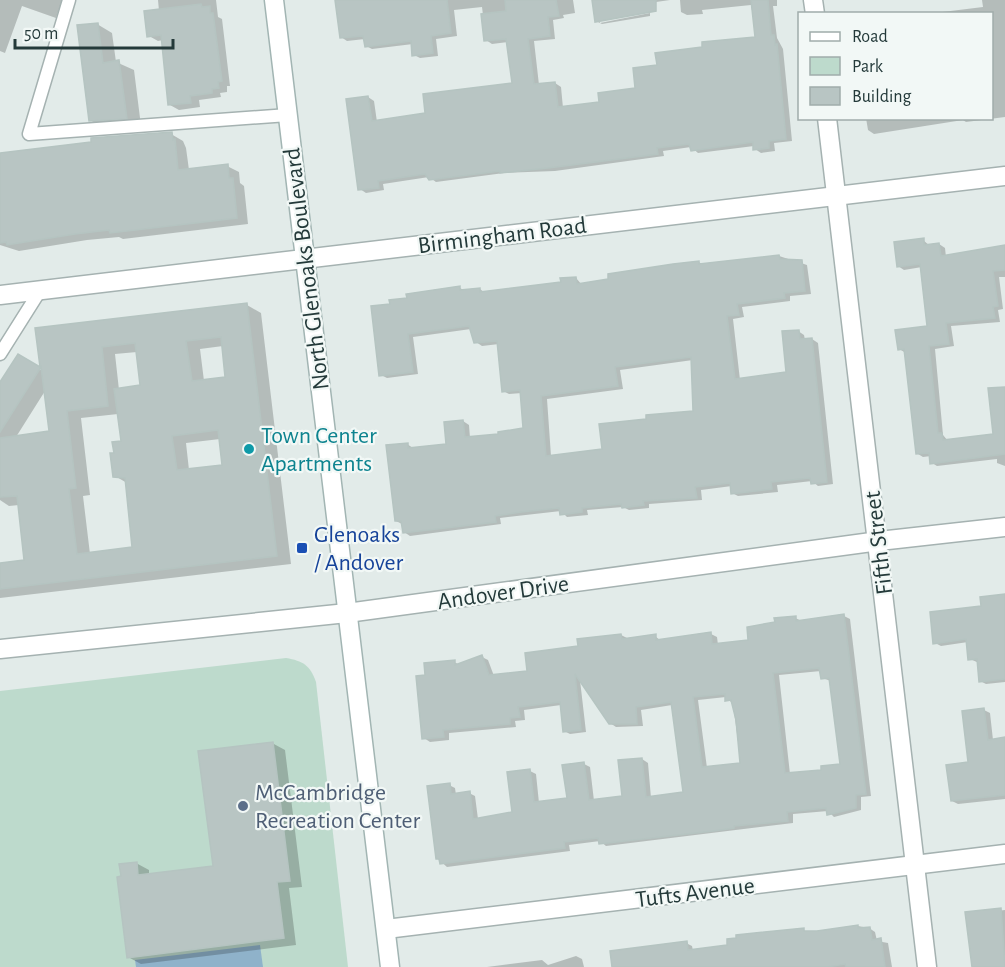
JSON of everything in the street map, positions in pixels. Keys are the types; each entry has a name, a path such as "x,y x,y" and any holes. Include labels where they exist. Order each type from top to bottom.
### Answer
{"street":[{"name":"North Glenoaks Boulevard","path":"274,0 390,967"},
{"name":"Fifth Street","path":"827,120 879,541 927,967"},
{"name":"Birmingham Road","path":"0,295 1005,176"},
{"name":"Andover Drive","path":"0,649 347,613 879,541 1005,527"},
{"name":"Tufts Avenue","path":"386,929 1005,854"}],"lane":[{"path":"69,0 29,134 288,115"},
{"path":"0,354 41,289"}],"green space":[{"path":"286,658 305,665 316,682 348,967 0,967 0,691"}],"water":[{"path":"260,945 263,967 136,967 135,960"}],"building":[{"path":"335,0 447,0 451,33 431,36 433,53 412,56 411,41 365,47 363,36 340,38"},
{"path":"505,0 556,0 559,16 548,17 550,36 528,39 534,84 555,82 558,107 599,102 598,93 635,88 633,68 657,65 655,53 702,47 702,42 755,37 751,0 768,0 771,35 774,35 775,45 777,44 786,139 769,141 769,148 753,150 753,142 691,151 689,144 657,148 658,154 548,168 500,173 500,171 429,180 425,174 378,181 379,188 358,190 346,99 368,96 372,121 425,113 423,94 512,83 506,39 484,41 481,14 506,11"},
{"path":"592,0 656,0 656,11 595,22"},
{"path":"201,4 202,7 210,6 210,13 213,13 222,81 218,82 219,88 212,89 212,93 190,96 191,103 168,105 161,35 147,37 144,11"},
{"path":"98,23 103,63 119,60 127,119 89,121 77,25"},
{"path":"172,132 173,140 175,139 178,170 228,164 229,178 233,178 237,218 110,233 109,230 7,245 6,242 0,243 0,153 91,142 91,138"},
{"path":"924,238 924,245 939,243 941,256 1005,245 1005,270 993,271 998,306 993,307 995,318 946,323 949,344 929,346 938,433 942,433 943,440 993,434 988,388 1005,387 1005,454 930,464 929,453 916,454 904,349 898,350 895,330 927,326 920,264 897,267 894,242"},
{"path":"779,255 780,259 802,260 805,291 784,293 785,298 737,304 739,315 727,316 735,379 786,372 782,331 799,330 800,339 812,338 827,482 811,484 810,478 771,482 772,489 731,494 730,483 695,487 697,498 643,501 644,505 622,508 621,504 582,508 582,512 560,515 559,508 521,512 495,516 496,522 403,533 401,521 395,521 386,445 408,443 408,448 446,444 444,422 463,420 465,437 498,434 498,432 523,428 520,390 502,392 497,341 474,343 469,326 408,334 413,372 379,376 371,306 390,304 389,300 407,298 406,294 460,286 460,290 480,288 480,292 561,282 560,278 576,277 577,284 608,279 608,274 699,261 699,264","holes":["691,357 693,411 646,415 646,419 599,424 602,449 546,456 541,396 618,386 615,367"]},
{"path":"247,303 277,556 0,589 0,563 24,560 17,496 0,497 0,438 49,431 41,367 0,432 0,382 18,354 40,367 35,328","holes":["221,337 225,377 192,381 186,341","135,343 140,385 114,389 121,441 112,442 114,453 110,453 113,477 125,478 132,547 77,554 69,489 76,488 67,411 108,406 102,347","218,430 222,465 177,470 172,436"]},
{"path":"1005,594 1005,679 979,682 977,659 968,660 966,639 933,644 930,612 981,606 980,597"},
{"path":"844,614 866,794 856,795 856,808 827,815 826,808 787,812 788,821 734,826 734,828 713,831 599,844 598,838 564,842 565,848 440,864 439,859 436,859 427,786 450,783 451,794 470,791 473,819 512,812 507,772 530,769 534,802 567,798 562,765 584,762 589,800 622,796 618,760 642,758 646,797 683,792 671,702 636,707 637,724 609,724 575,674 581,730 563,732 560,702 518,707 520,717 510,718 510,724 443,730 444,737 422,739 416,676 425,675 424,663 455,660 455,665 482,655 489,675 527,671 525,653 578,646 577,639 621,634 622,639 656,634 656,640 711,632 712,644 748,640 747,627 775,622 774,618 796,616 796,621","holes":["819,668 821,679 829,678 840,764 821,766 821,770 785,773 773,673","725,694 725,701 731,700 736,720 740,763 702,767 693,697"]},
{"path":"984,708 988,740 1005,737 1005,795 951,801 946,765 968,762 962,711"},
{"name":"McCambridge Recreation Center","path":"273,742 290,881 277,882 284,938 127,958 117,877 121,876 119,864 137,862 138,875 213,866 198,751"},
{"path":"1001,908 1005,967 972,967 965,912"},
{"path":"858,925 858,928 870,927 872,940 881,938 885,967 846,967 845,964 828,967 612,967 610,951 687,941 688,950 727,945 727,939 736,938 736,935 804,928 804,931 817,931"}],"place":[{"name":"Town Center Apartments","path":"249,449"},
{"name":"Glenoaks / Andover","path":"302,548"},
{"name":"McCambridge Recreation Center","path":"243,806"}]}
